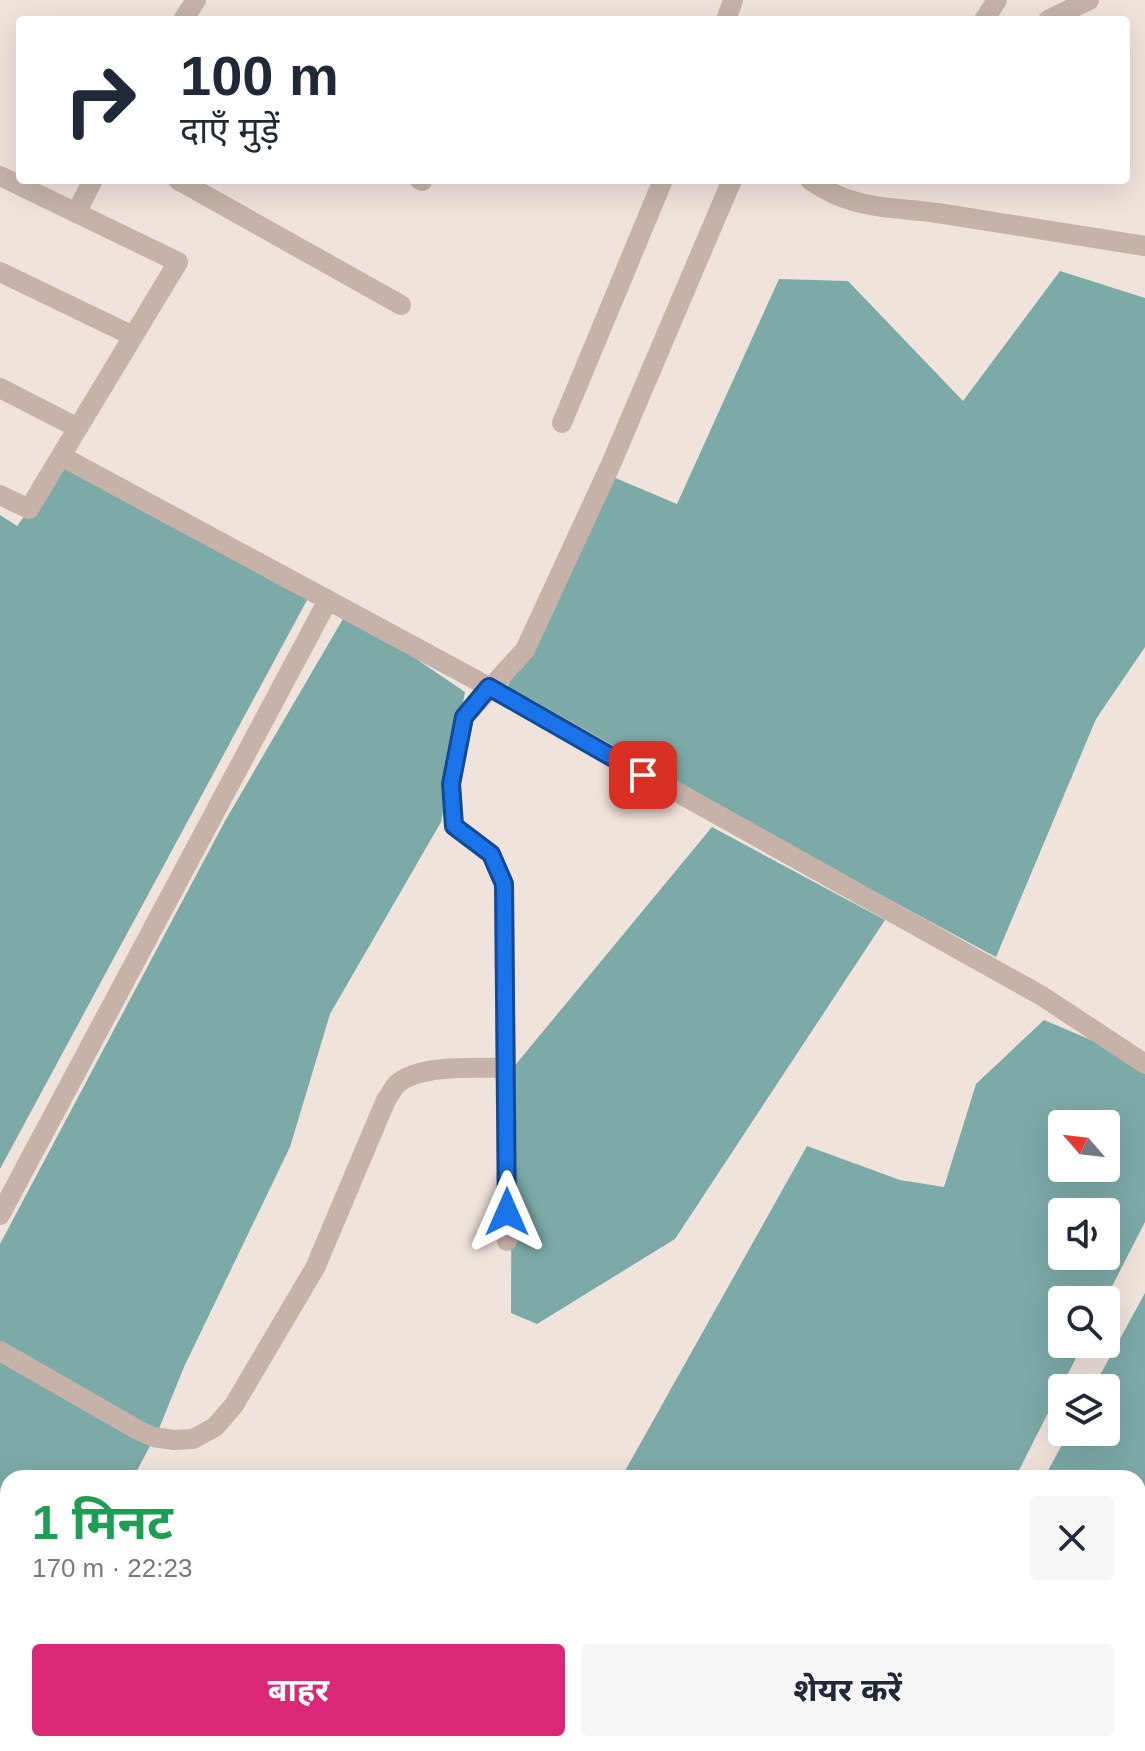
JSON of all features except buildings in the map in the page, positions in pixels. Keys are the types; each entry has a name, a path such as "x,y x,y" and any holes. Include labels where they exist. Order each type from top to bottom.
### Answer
{"street":[{"path":"1056,16 1089,0"},
{"path":"0,495 29,509 178,262 16,184"},
{"path":"76,213 91,184"},
{"path":"185,184 401,305"},
{"path":"562,423 661,184"},
{"path":"507,1241 504,884 491,854 454,826 451,784 464,717 525,650 611,464 730,184"},
{"path":"816,184 832,195 867,206 918,210 1145,246"},
{"path":"0,272 133,336"},
{"path":"0,388 78,428"},
{"path":"61,456 489,687 1042,996 1145,1064"},
{"path":"0,1215 328,600"},
{"path":"0,1351 153,1437 193,1439 215,1427 234,1405 315,1268 386,1100 396,1084 410,1075 442,1069 506,1068"}],"water":[{"path":"1060,271 1145,298 1145,647 1096,719 996,957 504,692 565,579 613,477 677,504 779,279 848,281 963,401"},
{"path":"70,455 313,589 0,1169 0,515 17,526"},
{"path":"347,612 465,692 441,822 330,1014 290,1147 137,1470 0,1470 0,1244 225,821"},
{"path":"712,827 885,920 675,1239 537,1324 511,1313 512,1069"},
{"path":"1044,1020 1145,1063 1145,1222 1112,1286 1048,1286 1048,1358 1076,1358 1068,1374 1048,1374 1048,1413 1019,1470 625,1470 807,1146 900,1180 944,1187 976,1084"},
{"path":"1145,1293 1145,1470 1048,1470 1061,1446 1120,1446 1120,1374 1101,1374 1109,1358 1120,1358 1120,1339"}],"route":[{"path":"507,1212 504,884 491,854 454,826 451,784 464,717 489,687 643,775"}]}
